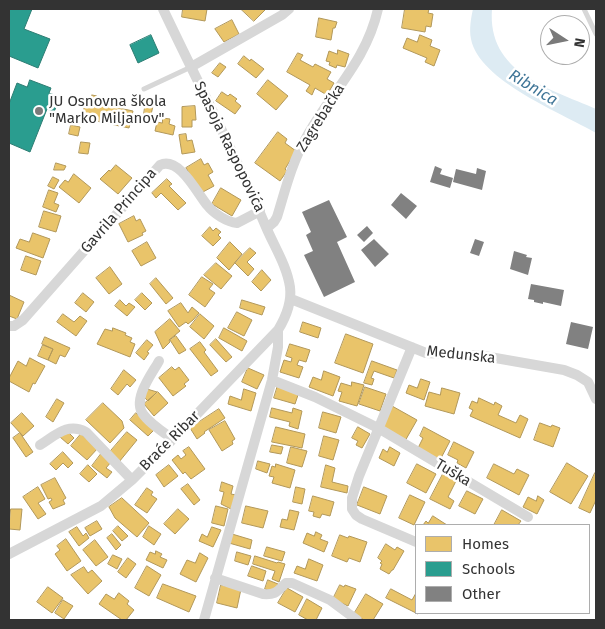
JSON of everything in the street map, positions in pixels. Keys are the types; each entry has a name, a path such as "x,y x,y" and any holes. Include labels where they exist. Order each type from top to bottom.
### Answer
{"street":[{"name":"Spasoja Raspopovića","path":"163,9 260,211 288,276 290,287"},
{"path":"190,67 282,16 289,9"},
{"name":"Zagrebačka","path":"267,228 277,217 302,145 362,53 373,29 378,9"},
{"name":"Gavrila Principa","path":"9,326 14,326 23,320 160,165 164,163 173,164 178,168 208,207 227,221 237,223 260,211"},
{"name":"Braće Ribar","path":"9,554 101,506 132,480 278,330 284,320 291,299 290,287"},
{"name":"Medunska","path":"291,299 426,352 484,356 564,370 588,382 596,399"},
{"path":"204,620 272,380 278,347 278,330"},
{"path":"412,347 359,476 352,498 352,509 362,519 415,542"},
{"path":"159,361 142,392 140,408 144,415 173,439"},
{"name":"Tuška","path":"272,380 314,397 378,428 528,517"},
{"path":"40,444 68,428 78,427 86,432 132,480"},
{"path":"215,578 271,595 277,593 286,583 292,583 330,600 357,620"}],"lane":[{"path":"584,9 596,34"},
{"path":"144,89 190,67"}],"water":[{"name":"Ribnica","path":"473,9 492,9 493,31 500,49 510,63 524,75 559,94 596,109 596,133 544,106 505,82 489,69 477,54 471,39 470,27"}],"building: Homes":[{"path":"183,9 207,9 205,21 182,17"},
{"path":"241,9 266,9 254,21"},
{"path":"405,9 429,9 428,13 433,14 431,27 426,26 425,32 402,28"},
{"path":"319,18 337,22 335,28 333,28 331,40 316,37"},
{"path":"232,20 239,34 224,42 215,29"},
{"path":"420,35 432,40 430,46 440,50 434,66 425,62 427,58 403,48 407,38 417,42"},
{"path":"338,50 349,54 345,67 337,65 336,68 329,65 330,62 326,61 329,51 337,54"},
{"path":"298,53 303,55 300,60 313,67 315,64 331,72 327,79 334,83 327,95 315,88 312,95 306,91 310,85 287,72"},
{"path":"244,56 264,69 256,78 238,64"},
{"path":"220,63 226,67 218,77 212,73"},
{"path":"268,80 288,96 276,110 257,94"},
{"path":"222,92 228,96 230,94 237,99 235,101 241,106 235,114 216,101"},
{"path":"92,95 97,96 96,103 133,111 129,128 82,118 86,98 91,99"},
{"path":"146,100 154,101 151,115 144,114"},
{"path":"195,106 196,120 192,120 192,127 182,127 182,107"},
{"path":"163,118 170,119 169,124 175,126 173,135 155,131 157,122 162,123"},
{"path":"71,125 80,127 78,136 69,134"},
{"path":"278,132 287,139 285,143 296,151 280,181 255,163"},
{"path":"186,134 187,141 192,140 195,152 182,154 179,135"},
{"path":"81,142 90,143 88,154 79,153"},
{"path":"201,159 204,165 208,163 213,172 208,175 214,186 201,193 186,168"},
{"path":"56,163 66,166 64,170 54,170"},
{"path":"116,165 132,178 118,194 100,179"},
{"path":"74,174 91,188 79,203 59,187 65,180 68,182"},
{"path":"53,177 59,180 54,189 48,186"},
{"path":"167,179 172,184 169,186 186,203 178,210 161,193 156,198 152,193"},
{"path":"221,188 241,200 232,216 212,204"},
{"path":"49,190 58,193 54,203 59,205 56,212 43,207"},
{"path":"44,211 61,216 56,232 39,227"},
{"path":"134,216 136,221 140,219 146,231 142,233 143,235 128,242 119,224"},
{"path":"210,227 213,231 216,228 221,232 218,235 221,238 213,246 202,236"},
{"path":"33,233 50,239 43,258 16,248 20,239 29,242"},
{"path":"147,242 156,258 141,266 132,251"},
{"path":"230,242 242,254 229,270 217,258"},
{"path":"250,248 256,253 247,262 254,269 248,276 235,263"},
{"path":"26,256 41,261 36,275 21,270"},
{"path":"216,263 232,276 221,289 204,275"},
{"path":"110,267 122,284 109,294 96,278"},
{"path":"262,270 271,280 261,291 252,282"},
{"path":"202,277 213,284 209,289 215,293 205,307 189,295"},
{"path":"156,278 173,298 166,304 150,284"},
{"path":"83,293 94,302 86,312 75,303"},
{"path":"142,293 152,303 145,310 135,300"},
{"path":"9,295 24,302 17,319 9,316"},
{"path":"120,300 126,306 129,303 135,307 127,316 115,306"},
{"path":"242,300 265,307 262,315 240,308"},
{"path":"181,303 188,313 192,307 199,313 188,324 186,322 179,327 168,311"},
{"path":"237,312 252,320 244,336 228,328"},
{"path":"63,314 74,322 80,316 87,321 76,336 57,322"},
{"path":"200,314 214,326 204,339 190,327"},
{"path":"170,319 180,331 169,340 170,342 163,349 155,332"},
{"path":"303,322 321,328 318,338 300,332"},
{"path":"113,328 126,333 125,335 132,338 130,342 135,344 130,357 97,344 105,329 112,331"},
{"path":"224,328 247,341 242,351 219,338"},
{"path":"346,334 373,344 363,373 335,363"},
{"path":"176,336 186,350 179,354 170,340"},
{"path":"45,337 70,348 65,357 60,355 56,364 48,360 53,349 42,344"},
{"path":"216,339 232,357 226,362 210,345"},
{"path":"147,340 153,345 147,352 149,353 144,360 136,353"},
{"path":"200,342 206,350 204,352 218,371 211,376 190,349"},
{"path":"290,344 310,350 306,362 299,360 297,365 303,367 299,378 280,372 284,360 291,362 292,358 286,356"},
{"path":"43,345 53,349 48,360 38,356"},
{"path":"30,358 45,366 29,392 9,381 9,378 18,361 26,366"},
{"path":"372,361 397,370 394,378 374,371 371,378 374,379 372,385 364,383"},
{"path":"172,367 175,370 179,367 189,380 184,384 186,386 173,396 159,378"},
{"path":"248,368 264,375 257,389 242,382"},
{"path":"124,370 136,380 130,387 127,384 118,395 111,389"},
{"path":"324,371 340,377 333,396 309,387 313,377 321,380"},
{"path":"421,379 430,382 424,400 406,393 409,385 417,388"},
{"path":"352,382 364,385 357,406 339,401 342,392 338,391 341,383 351,386"},
{"path":"278,385 299,392 295,404 274,398"},
{"path":"365,387 386,394 380,411 359,404"},
{"path":"442,388 460,393 454,414 425,406 429,392 440,395"},
{"path":"147,389 157,392 148,401 144,397"},
{"path":"244,389 256,393 251,411 228,404 230,396 241,400"},
{"path":"158,392 168,403 154,416 144,404"},
{"path":"479,398 494,405 495,402 502,406 498,415 516,423 520,415 528,419 520,438 470,416 473,410 469,408 472,401 477,403"},
{"path":"57,399 64,403 53,422 46,417"},
{"path":"103,403 122,421 124,428 110,443 86,420"},
{"path":"392,406 417,420 405,441 380,427"},
{"path":"272,408 292,413 293,408 302,411 298,429 289,426 290,422 270,417"},
{"path":"219,409 225,418 197,439 190,428"},
{"path":"323,412 341,417 336,433 319,428"},
{"path":"22,413 34,426 23,436 11,423"},
{"path":"136,413 155,429 148,436 130,420"},
{"path":"225,421 235,439 232,441 233,444 222,451 209,430"},
{"path":"540,423 560,428 553,447 534,440"},
{"path":"276,427 305,434 302,448 272,442"},
{"path":"358,427 370,434 362,448 356,445 358,441 352,438"},
{"path":"424,427 450,441 440,460 418,448 423,438 420,436"},
{"path":"67,431 74,438 68,444 60,437"},
{"path":"127,432 137,440 119,462 109,453"},
{"path":"20,433 33,452 26,457 13,438"},
{"path":"81,434 98,448 87,460 71,446"},
{"path":"324,436 339,440 333,460 319,456"},
{"path":"454,442 474,452 466,468 457,463 458,460 448,455"},
{"path":"272,445 283,447 281,454 270,452"},
{"path":"189,447 205,469 191,479 185,472 183,474 172,460 178,455 181,459 186,455 183,451"},
{"path":"291,447 307,451 302,467 287,463"},
{"path":"390,447 400,453 394,466 379,458 383,449 387,452"},
{"path":"63,452 73,463 68,468 63,463 56,470 50,464"},
{"path":"101,454 111,462 106,468 112,472 107,478 92,466"},
{"path":"258,461 270,464 267,473 256,469"},
{"path":"567,463 588,476 571,504 550,492"},
{"path":"276,464 295,470 290,488 272,483 274,477 269,476 272,466 275,467"},
{"path":"417,464 436,474 426,493 407,483"},
{"path":"494,464 514,474 517,469 529,475 519,495 487,478"},
{"path":"88,465 97,474 89,482 80,474"},
{"path":"169,465 178,476 164,487 156,475"},
{"path":"326,465 335,468 332,482 348,486 347,493 321,487"},
{"path":"595,473 596,500 590,513 579,508"},
{"path":"443,474 456,481 448,497 454,501 450,509 430,499"},
{"path":"55,478 66,498 63,500 65,504 53,509 49,502 52,500 51,498 48,499 41,485"},
{"path":"222,482 233,486 231,494 236,495 233,510 221,504 224,492 220,491"},
{"path":"188,484 200,500 194,505 181,489"},
{"path":"38,487 45,499 38,503 46,514 38,519 23,497"},
{"path":"296,487 305,489 302,504 293,502"},
{"path":"364,487 387,496 380,514 357,505"},
{"path":"147,488 153,492 151,495 157,499 147,513 135,505"},
{"path":"467,491 483,499 475,514 459,506"},
{"path":"410,495 425,502 414,525 399,518"},
{"path":"313,496 334,502 330,516 322,514 320,518 313,516 314,512 309,511"},
{"path":"538,496 544,500 537,514 523,507 528,497 536,501"},
{"path":"122,498 149,523 137,537 115,518 109,507"},
{"path":"216,506 228,509 224,526 212,523"},
{"path":"246,506 268,511 263,528 242,523"},
{"path":"11,509 22,509 20,530 9,529"},
{"path":"178,509 189,519 175,534 164,524"},
{"path":"290,510 299,512 294,530 280,527 282,519 287,520"},
{"path":"502,510 521,521 519,524 495,524"},
{"path":"433,516 445,524 424,524 426,521 428,523"},
{"path":"97,521 102,529 90,536 85,528"},
{"path":"118,526 128,536 122,541 113,531"},
{"path":"149,526 161,534 154,545 143,537"},
{"path":"77,527 83,536 86,533 89,538 79,546 69,532"},
{"path":"212,527 221,530 213,547 199,541 202,534 207,537"},
{"path":"316,532 322,535 320,539 328,542 324,552 303,543 307,533 314,536"},
{"path":"112,534 121,545 116,550 107,538"},
{"path":"232,534 252,540 250,549 229,543"},
{"path":"340,535 367,542 360,562 349,558 347,562 332,556"},
{"path":"66,539 81,561 67,571 55,554 60,550 57,546"},
{"path":"95,540 108,557 96,566 83,550"},
{"path":"386,544 395,550 397,547 404,551 389,574 380,569 382,561 378,558"},
{"path":"267,547 285,552 282,561 264,556"},
{"path":"156,551 162,554 160,557 167,560 163,568 146,560 150,552 155,554"},
{"path":"237,552 251,556 248,565 235,561"},
{"path":"200,553 208,558 196,582 180,574 187,560 195,563"},
{"path":"113,555 122,559 117,569 108,564"},
{"path":"255,556 285,564 279,582 272,579 275,571 253,564"},
{"path":"128,558 136,564 126,578 118,572"},
{"path":"309,559 323,565 317,581 294,573 297,566 305,569"},
{"path":"147,566 161,575 149,596 135,588"},
{"path":"252,566 266,571 263,581 248,576"},
{"path":"84,567 88,573 92,570 102,581 88,594 71,575"},
{"path":"268,580 278,584 275,592 265,589"},
{"path":"163,584 196,596 189,612 157,598"},
{"path":"221,585 241,589 237,608 217,603"},
{"path":"340,585 356,589 348,606 333,599"},
{"path":"48,587 63,598 52,613 37,602"},
{"path":"287,588 303,597 295,612 278,603"},
{"path":"391,589 412,600 415,595 415,612 386,598"},
{"path":"119,593 129,601 127,604 134,610 126,620 122,620 99,604 106,594 114,599"},
{"path":"366,594 383,604 373,620 364,620 354,614"},
{"path":"307,599 322,608 316,620 308,620 299,615"},
{"path":"63,600 73,606 64,619 55,613"}],"building: Schools":[{"path":"9,9 32,9 24,29 50,39 38,68 9,56"},
{"path":"151,35 159,53 138,63 130,45"},
{"path":"30,80 51,88 49,93 60,97 54,112 47,109 30,152 9,143 9,104 17,83 27,87"}],"building: Other":[{"path":"435,166 442,169 440,174 453,178 450,188 430,182"},
{"path":"477,168 486,171 482,190 453,182 456,169 476,174"},
{"path":"401,193 417,206 406,219 391,205"},
{"path":"329,200 347,237 337,242 355,282 324,297 304,255 313,251 306,235 311,232 302,212"},
{"path":"367,226 373,233 364,242 357,235"},
{"path":"374,239 389,254 375,267 361,250"},
{"path":"475,239 484,242 479,256 470,253"},
{"path":"514,251 532,258 528,275 510,269"},
{"path":"531,284 564,290 561,306 543,302 543,304 528,299"},
{"path":"571,322 593,327 588,349 566,344"}],"place":[{"name":"JU Osnovna škola \"Marko Miljanov\"","path":"39,111"}]}
